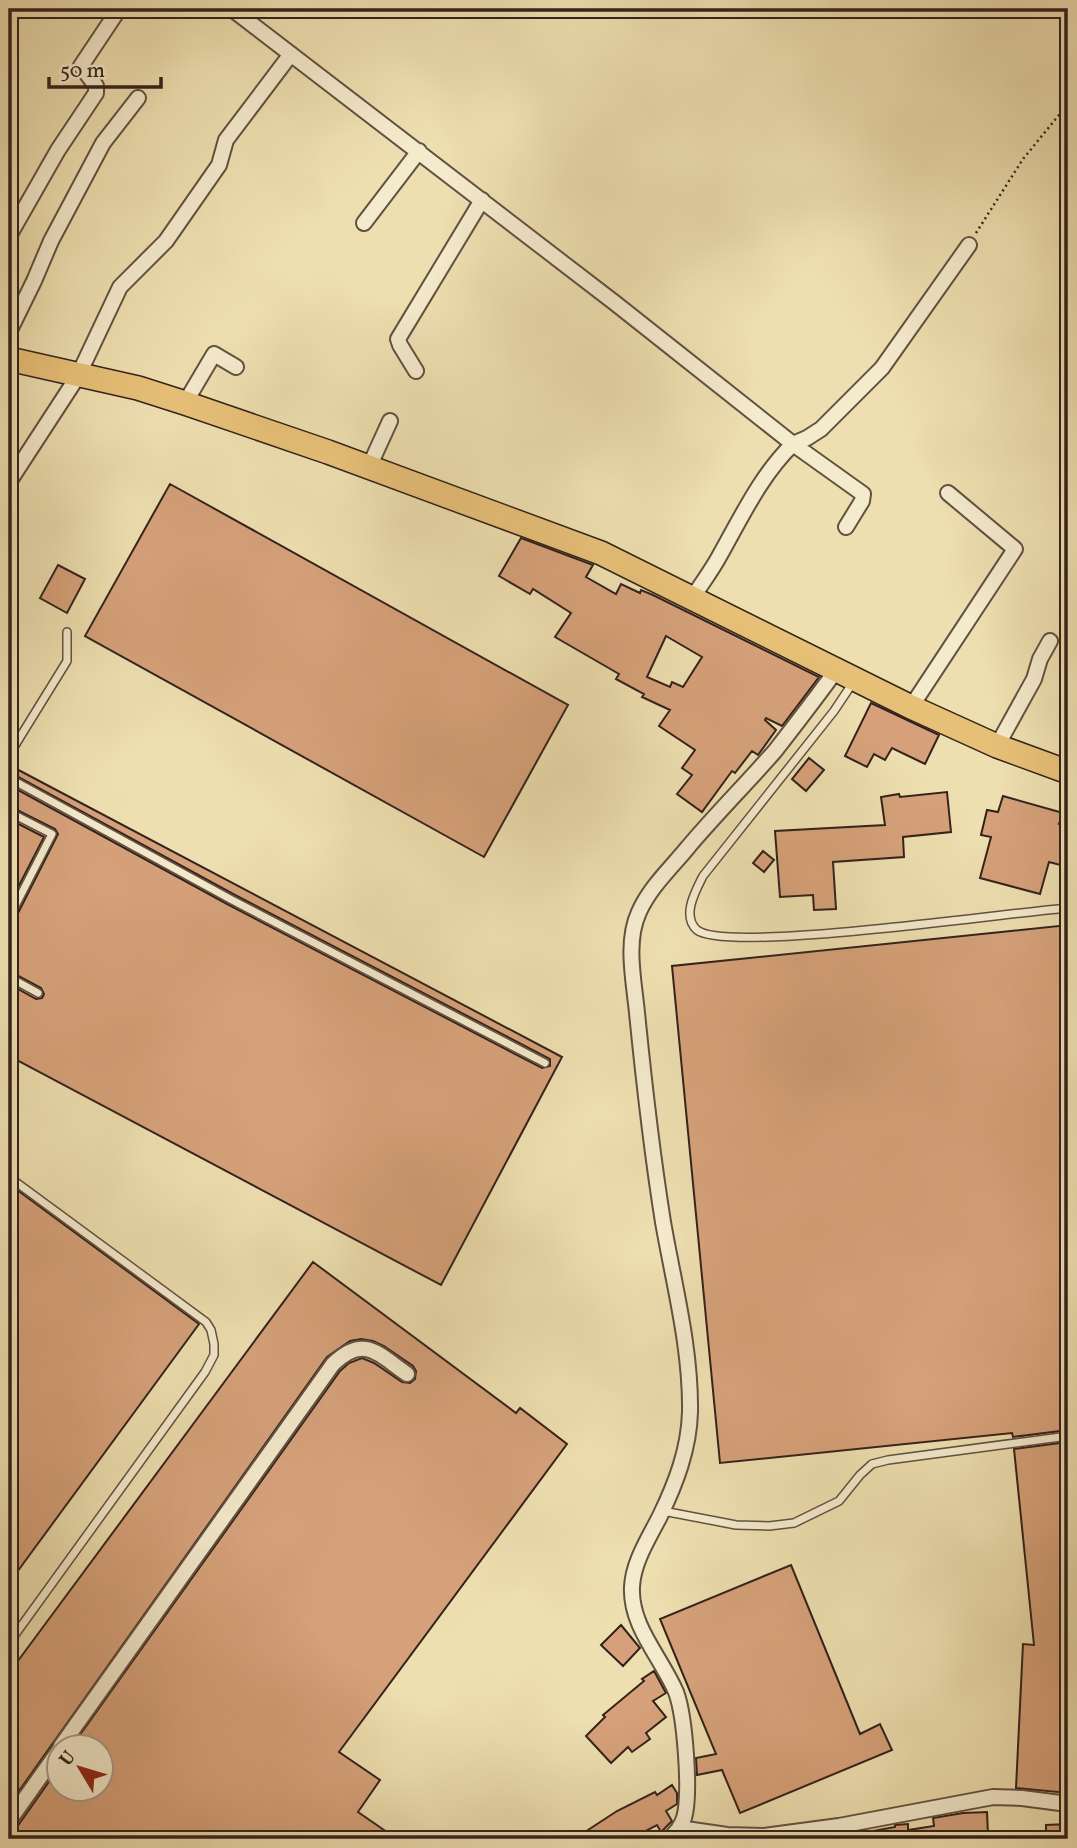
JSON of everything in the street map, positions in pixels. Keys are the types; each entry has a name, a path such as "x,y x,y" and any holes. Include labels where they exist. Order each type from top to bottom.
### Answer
{"main road":[{"path":"9,359 129,386 186,403 601,553 911,707 997,746 1067,770"}],"street":[{"path":"9,236 58,150 96,93 96,86 80,66 120,9"},
{"path":"232,9 419,151 793,444 863,494 862,501 846,527"},
{"path":"9,482 78,376 120,287 166,241 219,164 226,140 291,54"},
{"path":"9,332 51,241 98,153 138,98"},
{"path":"363,223 419,151"},
{"path":"416,371 398,339 482,200"},
{"path":"693,597 718,559 751,499 780,456 793,444 821,429 882,368 969,245"},
{"path":"186,403 214,354 236,367"},
{"path":"369,467 390,421"},
{"path":"911,707 1014,552 1013,546 948,493"},
{"path":"997,746 1034,679 1040,659 1050,641"},
{"path":"846,673 708,824 651,893 636,917 633,930 633,965 651,1136 663,1224 681,1311 690,1385 687,1441 683,1460 635,1570 633,1599 637,1620 676,1692 682,1713 686,1804 674,1834 765,1836 839,1826 993,1797 1068,1804"},
{"path":"71,1732 333,1364 345,1352 364,1348 378,1353 407,1374"},
{"path":"9,1821 46,1768"}],"lane":[{"path":"9,755 67,661 67,632"},
{"path":"846,673 834,711 704,876 691,907 690,918 695,928 716,937 772,936 861,930 1068,908"},
{"path":"9,778 232,900 545,1063"},
{"path":"9,812 52,834 9,918"},
{"path":"9,977 38,993"},
{"path":"9,1177 206,1322 211,1330 214,1355 183,1405 9,1643"},
{"path":"662,1511 736,1525 769,1526 794,1523 839,1501 872,1464 1068,1436"}],"path":[{"path":"969,245 1023,159 1068,104"}],"building":[{"path":"170,484 568,705 484,857 85,636"},
{"path":"521,538 593,565 586,577 616,594 621,584 640,593 641,590 819,677 782,726 766,718 776,730 758,755 752,751 735,773 732,771 702,812 677,794 692,775 682,768 695,750 659,726 670,710 642,697 644,694 616,679 619,674 555,637 571,613 533,589 530,594 499,576","holes":["666,636 702,657 683,687 672,682 670,687 647,677"]},
{"path":"58,565 85,579 67,613 40,598"},
{"path":"871,703 939,735 925,764 892,748 885,760 874,754 867,767 845,756"},
{"path":"809,758 824,770 806,791 792,779"},
{"path":"9,765 562,1057 441,1285 9,1056 9,984 36,999 42,998 44,994 41,988 9,971 9,924 14,921 58,834 55,829 9,806 9,785 229,905 542,1068 550,1066 550,1059 235,895 9,772"},
{"path":"947,792 951,832 903,837 904,857 833,862 836,909 814,910 813,895 780,897 775,831 885,825 881,797"},
{"path":"1003,796 1063,813 1059,824 1068,827 1068,867 1049,862 1040,894 980,878 991,837 981,835 987,810 998,812"},
{"path":"9,819 44,837 9,905"},
{"path":"763,851 774,860 764,872 753,863"},
{"path":"1068,925 1068,1430 1013,1437 1012,1433 720,1463 672,966"},
{"path":"9,1184 199,1324 9,1583"},
{"path":"313,1262 516,1413 520,1408 567,1444 339,1752 380,1780 358,1812 397,1839 9,1839 9,1831 17,1827 46,1786 46,1802 116,1802 116,1732 82,1732 340,1371 349,1363 362,1358 402,1382 410,1383 415,1379 416,1371 413,1366 373,1341 350,1341 327,1357 61,1732 46,1732 46,1753 9,1805 9,1673"},
{"path":"1068,1442 1068,1793 1016,1788 1023,1644 1034,1645 1014,1449"},
{"path":"791,1565 860,1734 880,1724 892,1750 740,1813 722,1770 697,1775 696,1758 716,1754 660,1619"},
{"path":"621,1625 640,1648 623,1666 601,1645"},
{"path":"654,1671 666,1693 653,1701 666,1717 646,1733 650,1739 632,1752 628,1747 611,1763 586,1736 605,1717 603,1715"},
{"path":"672,1785 677,1793 677,1804 666,1811 672,1821 661,1832 657,1825 624,1839 590,1839 585,1832 617,1811 655,1792 657,1795"},
{"path":"987,1812 988,1834 949,1835 932,1839 863,1839 862,1833 895,1825 908,1824 908,1830 934,1826 933,1818"},
{"path":"1068,1824 1068,1839 1046,1839 1046,1825"}]}
